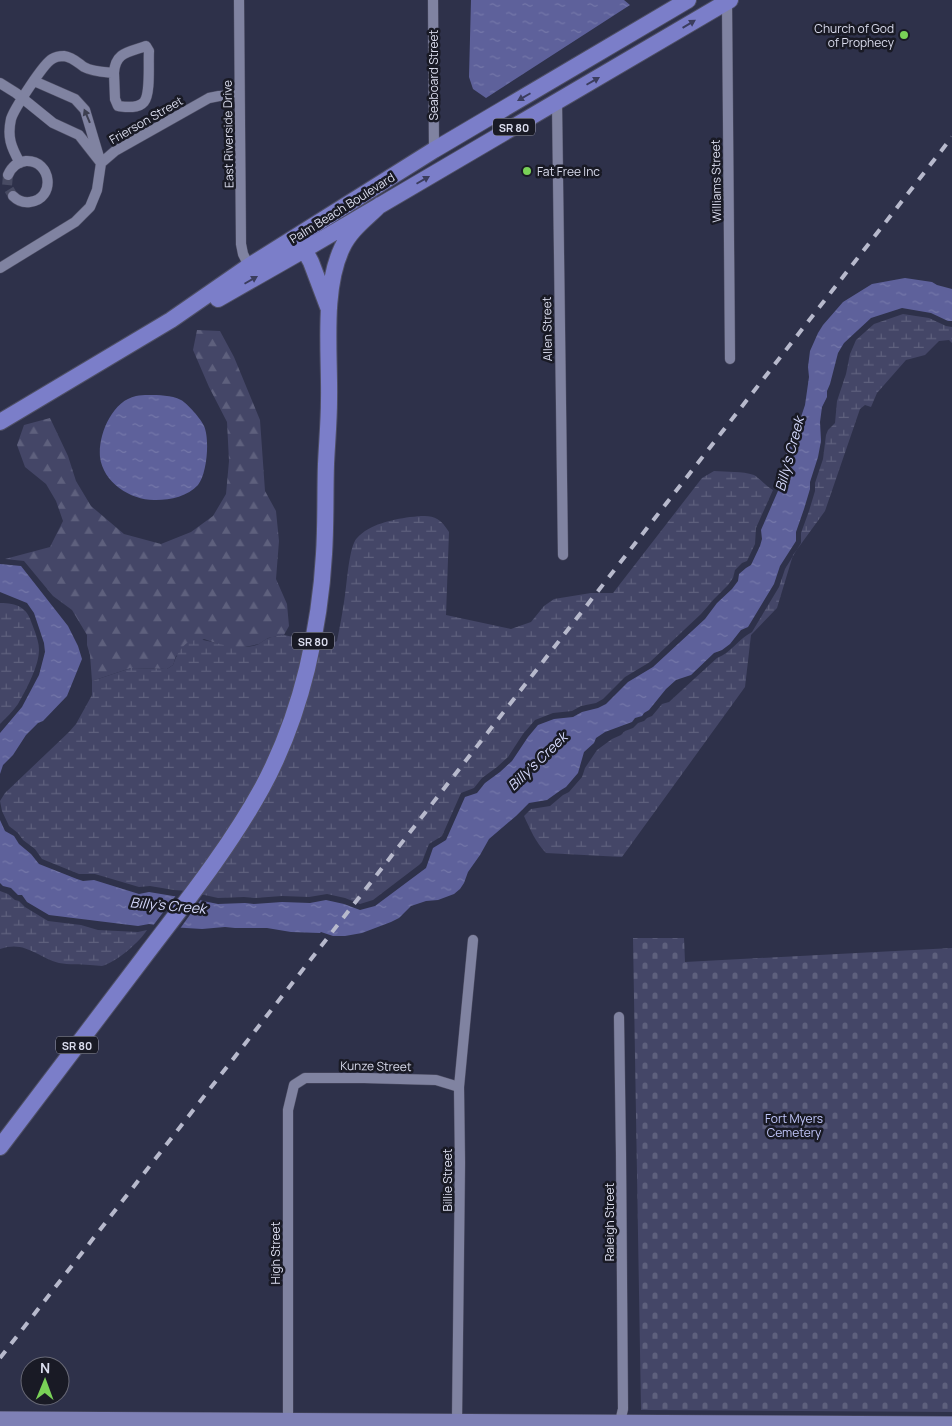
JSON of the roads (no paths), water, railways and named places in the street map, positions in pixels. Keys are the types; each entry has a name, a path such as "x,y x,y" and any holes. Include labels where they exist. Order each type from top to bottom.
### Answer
{"main road":[{"name":"Palm Beach Boulevard","path":"0,422 177,316 249,266 301,243 434,150 581,64 669,5 688,0"},
{"name":"Palm Beach Boulevard","path":"380,205 729,1"},
{"path":"557,102 559,92 581,64"},
{"path":"177,316 206,305 301,243 380,205"},
{"name":"SR 80","path":"0,1148 202,881 236,831 262,787 277,756 299,698 314,640 318,613 324,554 329,399 329,310 333,279 336,263 348,237 380,205"},
{"path":"301,243 329,310"}],"street":[{"name":"East Riverside Drive","path":"239,0 241,244 243,254 249,266"},
{"name":"Seaboard Street","path":"432,0 434,150"},
{"name":"Williams Street","path":"729,1 730,360"},
{"path":"146,46 149,51 148,93 144,102 136,107 118,106 115,99 114,73 114,63 118,58 146,46"},
{"path":"20,163 11,146 12,117 22,98 46,64 53,58 64,56 76,60 84,67 95,71 114,73"},
{"path":"0,268 75,222 90,206 97,190 100,163 85,110 75,99 34,81"},
{"path":"0,83 16,93 53,123 78,135 100,163"},
{"name":"Frierson Street","path":"100,163 115,152 209,98 239,95"},
{"name":"Allen Street","path":"557,102 563,555"},
{"path":"8,176 14,166 27,161 37,163 47,174 48,186 41,198 35,201 21,202 13,196"},
{"name":"Billie Street","path":"457,1421 459,1088 473,940"},
{"name":"Raleigh Street","path":"619,1017 623,1409 619,1424"},
{"name":"Kunze Street","path":"294,1085 305,1078 364,1078 436,1080 459,1088"},
{"name":"High Street","path":"279,1422 288,1110 294,1085"},
{"path":"0,1419 279,1422 457,1421 619,1424 952,1424"}],"water":[{"path":"471,0 624,0 630,5 486,98 473,89 469,77"},
{"name":"Billy's Creek","path":"905,278 932,282 952,289 952,321 931,313 902,308 871,318 844,343 838,353 827,397 822,407 820,422 821,441 818,457 796,532 796,541 780,566 774,584 748,627 741,630 730,644 714,653 691,675 676,680 642,716 635,718 632,722 605,732 596,738 594,743 584,752 578,773 566,787 547,800 529,803 489,839 468,872 464,883 454,894 411,906 399,918 362,933 333,936 321,932 291,932 267,928 225,927 202,929 149,924 138,926 49,915 27,902 22,895 18,895 11,888 0,883 0,820 5,831 14,836 19,844 39,864 83,881 94,880 139,894 149,892 192,897 218,904 310,903 326,900 360,910 375,906 426,868 433,848 446,840 465,797 477,793 485,783 512,761 538,725 554,719 573,717 606,704 628,682 653,667 705,619 717,603 732,589 738,581 739,574 751,565 760,546 762,539 761,530 781,484 787,450 800,434 801,417 805,405 809,377 810,351 818,333 843,302 872,284"},
{"path":"148,395 169,396 181,400 197,416 206,432 207,456 204,473 194,489 179,497 147,500 129,494 113,482 102,466 100,457 101,439 108,420 127,399"},
{"path":"0,564 21,566 68,626 82,659 67,696 43,721 38,723 26,735 13,755 3,765 0,774 0,733 22,707 39,675 45,652 34,613 27,603 0,592"}],"tunnel":[{"path":"8,175 7,186 13,196"}],"railway":[{"path":"0,1358 952,137"}],"place":[{"name":"Church of God of Prophecy","path":"904,35"},
{"name":"Fat Free Inc","path":"527,171"}],"park label":[{"name":"Fort Myers Cemetery","path":"794,1125"}]}
